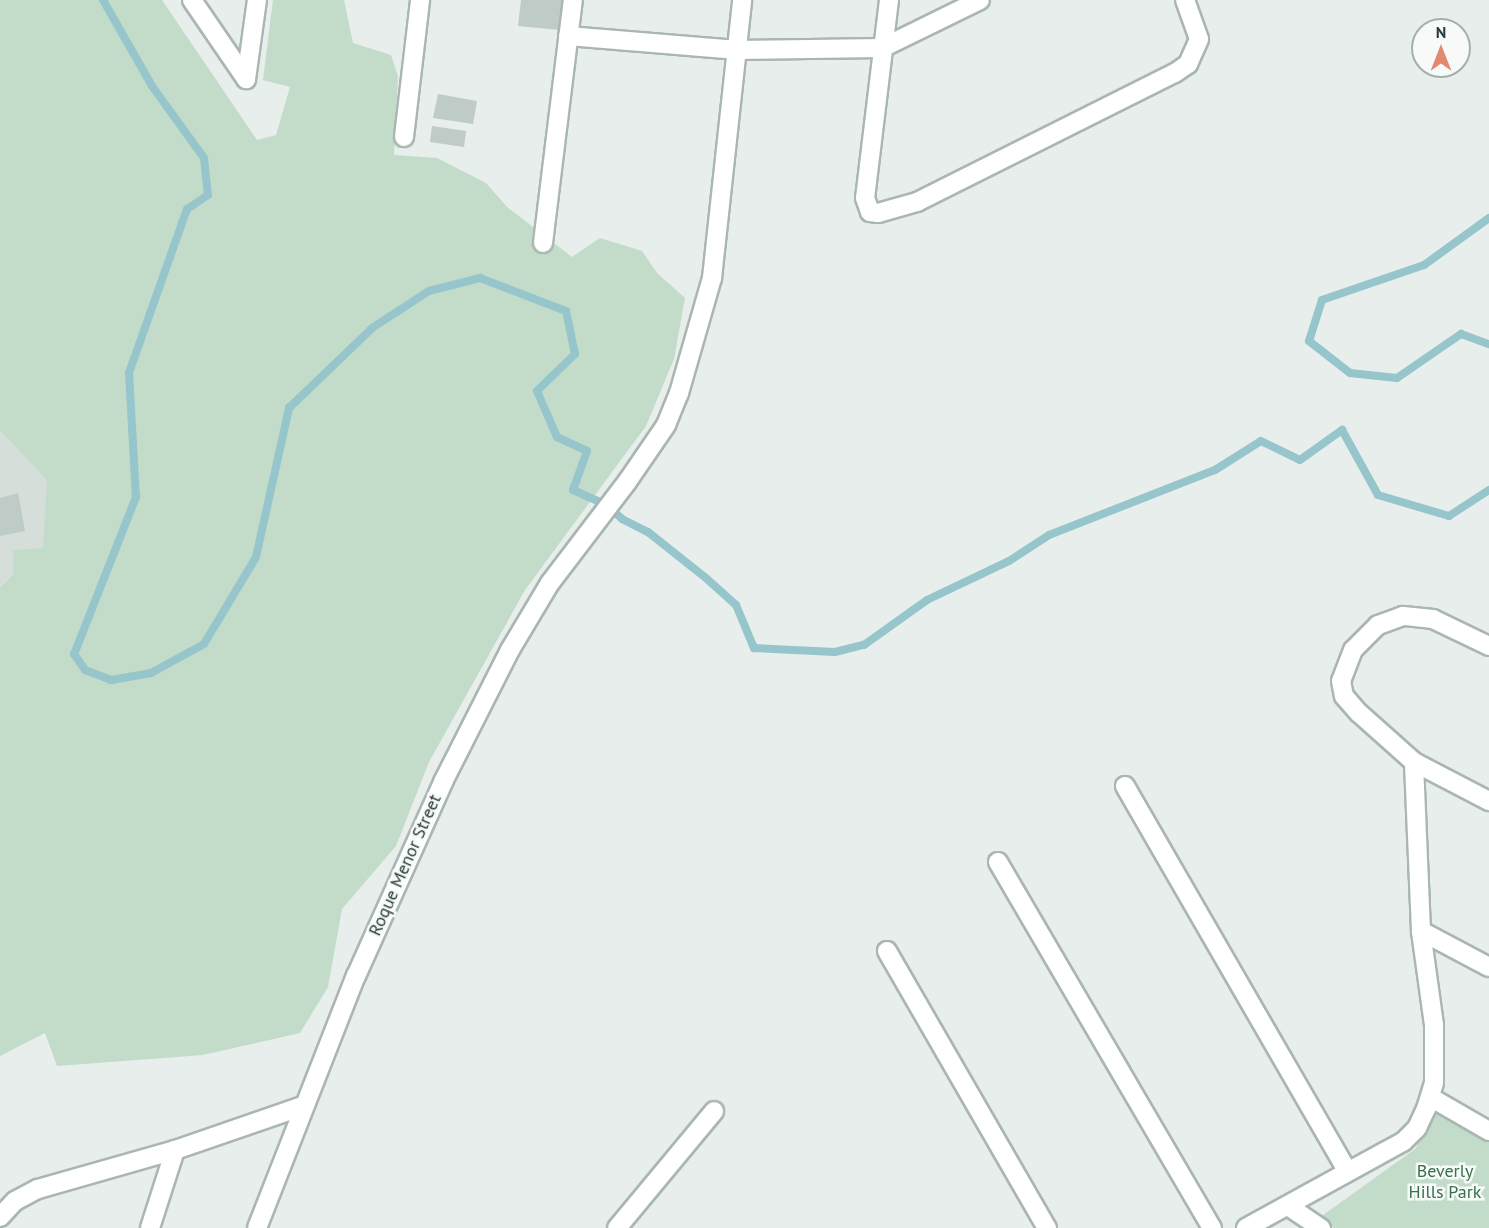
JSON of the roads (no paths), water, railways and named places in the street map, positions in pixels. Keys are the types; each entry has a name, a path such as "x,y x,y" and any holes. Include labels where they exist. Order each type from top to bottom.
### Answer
{"street":[{"path":"192,0 246,79 257,0"},
{"path":"404,137 420,0"},
{"path":"543,243 573,0"},
{"name":"Roque Menor Street","path":"257,1228 303,1106 399,875 443,782 527,621 550,583 627,482 666,425 709,298 720,227 741,0"},
{"path":"889,0 865,198 870,212 878,213 917,202 1175,74 1188,64 1199,39 1185,0"},
{"path":"568,36 737,50 882,48 980,0"},
{"path":"1489,646 1433,619 1403,616 1378,625 1353,650 1341,681 1344,696 1414,762 1489,801"},
{"path":"1246,1228 1404,1141 1417,1128 1430,1097 1434,1025 1422,931 1414,762"},
{"path":"1125,786 1347,1171"},
{"path":"998,862 1212,1228"},
{"path":"1422,931 1489,967"},
{"path":"887,951 1047,1228"},
{"path":"1430,1097 1489,1131"},
{"path":"0,1217 15,1201 38,1189 175,1150 303,1106"},
{"path":"625,1226 714,1111"},
{"path":"150,1228 175,1150"},
{"path":"1288,1206 1321,1228"}],"waterway":[{"path":"103,0 152,86 204,158 208,195 187,209 129,373 136,497 74,654 85,670 111,680 151,673 204,644 256,557 289,408 372,328 429,291 480,278 566,311 575,354 537,391 557,437 587,451 573,490 605,504 622,519 648,532 707,579 736,605 754,648 835,652 864,645 927,600 1009,561 1049,535 1215,470 1261,441 1300,460 1342,430 1378,495 1449,516 1489,490"},
{"path":"1489,218 1424,265 1322,300 1309,341 1350,373 1397,378 1461,334 1489,344"}],"park label":[{"name":"Beverly Hills Park","path":"1445,1182"}]}
